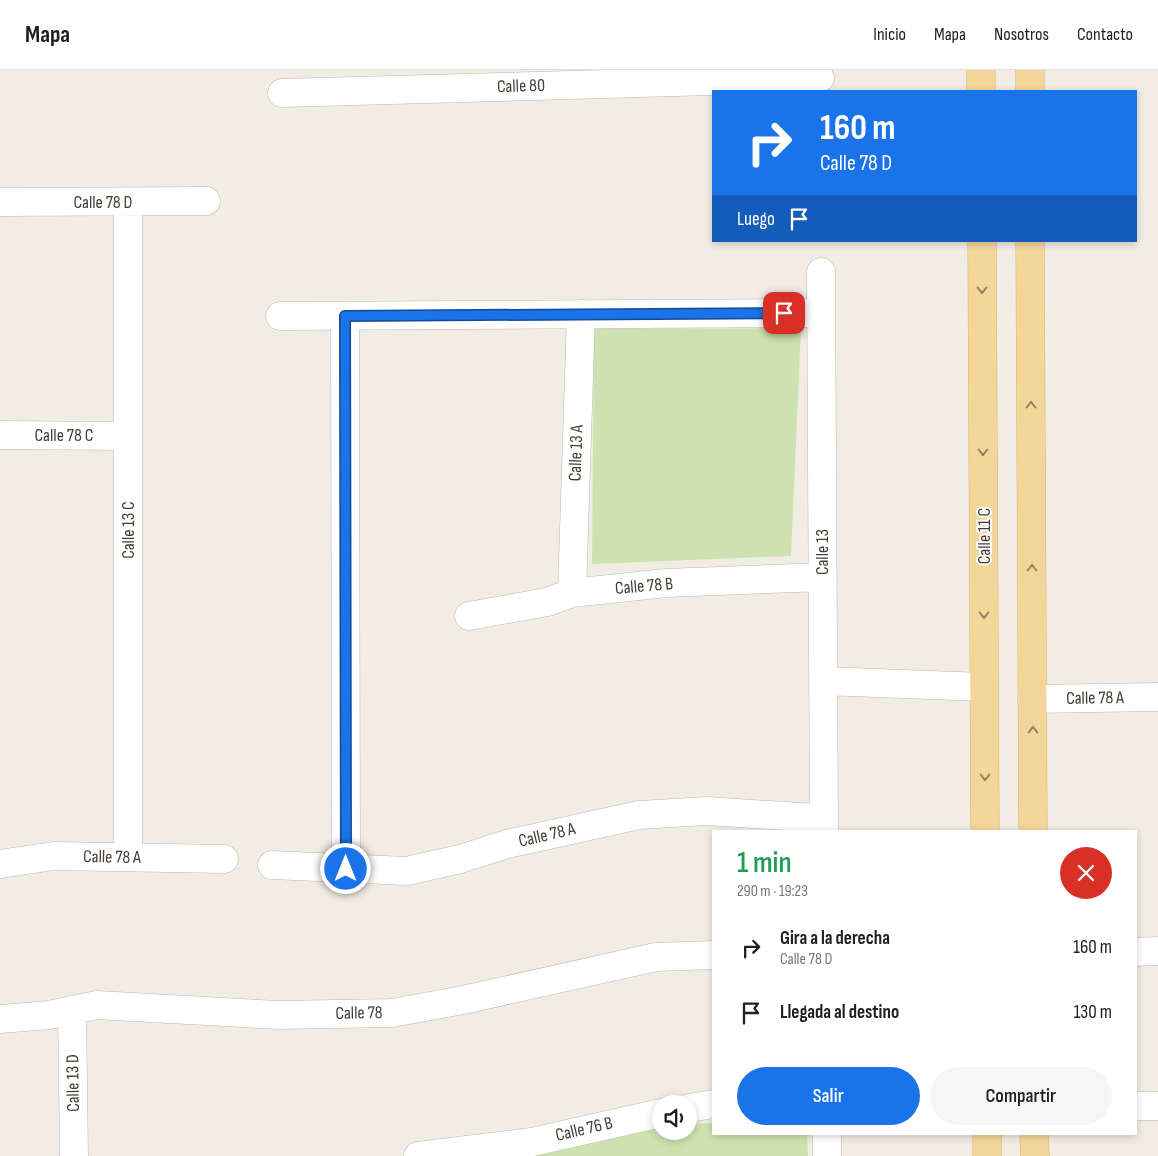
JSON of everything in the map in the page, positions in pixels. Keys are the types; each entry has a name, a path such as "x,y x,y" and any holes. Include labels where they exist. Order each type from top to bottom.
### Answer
{"main road":[{"path":"981,70 981,90"},
{"path":"1030,70 1030,90"},
{"name":"Calle 11 C","path":"982,242 985,830"},
{"path":"1030,242 1033,830"},
{"path":"987,1135 987,1156"},
{"path":"1034,1135 1035,1156"}],"street":[{"name":"Calle 80","path":"282,92 343,80 820,80"},
{"name":"Calle 78 D","path":"0,202 206,201"},
{"name":"Calle 13 C","path":"128,202 128,857"},
{"name":"Calle 13","path":"821,272 824,826"},
{"path":"280,316 821,312"},
{"name":"Calle 13 A","path":"572,593 581,314"},
{"path":"345,316 346,869"},
{"name":"Calle 78 C","path":"0,435 128,436"},
{"name":"Calle 78 B","path":"469,616 547,602 572,593 666,582 823,577"},
{"path":"823,681 984,687"},
{"name":"Calle 78 A","path":"1032,699 1158,697"},
{"name":"Calle 78 A","path":"272,865 407,871 460,859 507,844 639,816 707,811 816,818 824,826"},
{"name":"Calle 78 A","path":"0,864 54,856 224,859"},
{"path":"1137,952 1158,951"},
{"name":"Calle 78","path":"0,1019 97,1005 278,1015 392,1012 462,1000 656,957 712,955"},
{"name":"Calle 13 D","path":"72,1010 74,1156"},
{"path":"697,1107 712,1104"},
{"path":"1137,1106 1158,1106"},
{"name":"Calle 76 B","path":"418,1156 532,1142 652,1114"},
{"path":"827,1135 828,1156"}],"green space":[{"path":"801,328 791,556 592,564 594,329"},
{"path":"712,1123 712,1135 807,1135 808,1156 514,1156 652,1129 652,1140 697,1140 697,1124"}],"route":[{"path":"346,869 345,316 784,313"}]}
